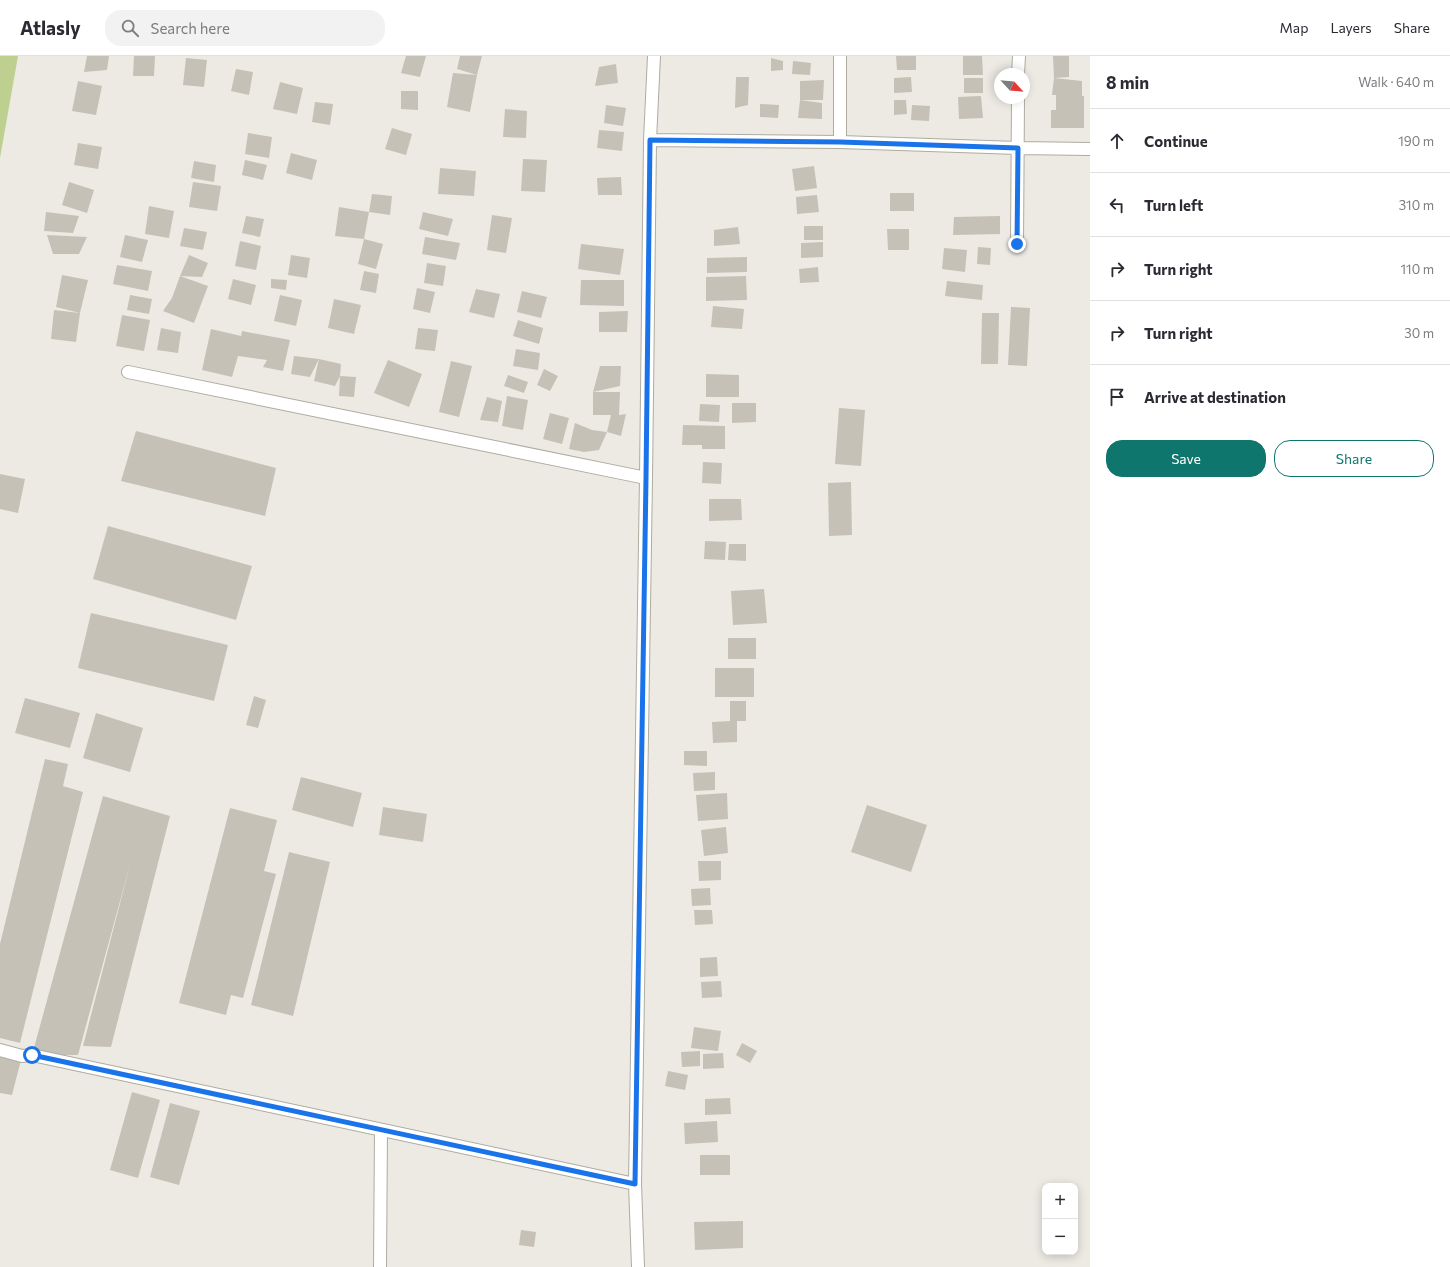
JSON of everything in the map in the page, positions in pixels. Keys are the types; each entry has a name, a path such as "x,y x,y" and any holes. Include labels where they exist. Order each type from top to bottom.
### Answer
{"street":[{"path":"638,1267 635,1184 650,140 654,56"},
{"path":"840,56 840,142"},
{"path":"1018,56 1018,68"},
{"path":"1017,244 1018,104"},
{"path":"650,140 840,142 1090,149"},
{"path":"128,372 646,478"},
{"path":"0,1050 22,1056 39,1057 635,1184"},
{"path":"380,1267 381,1130"}],"shaded area":[{"path":"0,56 18,56 0,158"}],"building":[{"path":"87,56 109,56 107,70 84,72"},
{"path":"134,56 155,56 154,76 133,76"},
{"path":"406,56 426,56 420,77 401,73"},
{"path":"460,56 482,56 477,75 457,69"},
{"path":"896,56 916,56 916,70 897,70"},
{"path":"963,56 982,56 983,75 963,75"},
{"path":"1053,56 1069,56 1069,77 1054,78"},
{"path":"186,58 207,60 204,87 183,85"},
{"path":"771,58 783,61 783,70 771,71"},
{"path":"793,61 811,63 810,75 792,74"},
{"path":"616,64 618,83 595,86 599,67"},
{"path":"236,69 253,72 249,95 231,91"},
{"path":"453,73 477,75 470,112 447,107"},
{"path":"736,77 749,77 748,105 735,108"},
{"path":"911,77 912,92 894,93 894,78"},
{"path":"964,78 983,78 983,93 964,93"},
{"path":"1054,78 1082,81 1082,96 1084,96 1084,128 1051,128 1051,110 1056,110 1056,95 1052,95"},
{"path":"824,80 823,100 800,100 800,81"},
{"path":"78,81 102,86 96,115 72,111"},
{"path":"280,82 303,88 297,114 273,109"},
{"path":"401,91 418,91 418,110 401,109"},
{"path":"981,96 983,118 959,119 958,97"},
{"path":"800,100 822,103 822,119 798,118"},
{"path":"894,100 906,100 907,114 894,115"},
{"path":"315,102 333,104 330,125 312,122"},
{"path":"760,104 779,105 778,118 760,117"},
{"path":"606,105 626,108 623,126 604,123"},
{"path":"912,105 930,106 929,121 911,120"},
{"path":"505,109 527,111 526,138 503,137"},
{"path":"392,128 412,134 406,155 385,149"},
{"path":"599,130 624,132 622,151 597,148"},
{"path":"248,133 272,137 269,158 245,154"},
{"path":"78,143 102,147 98,169 74,165"},
{"path":"291,153 317,160 312,180 286,173"},
{"path":"523,159 547,160 545,192 521,191"},
{"path":"245,160 267,165 263,180 242,175"},
{"path":"194,161 216,165 214,182 191,178"},
{"path":"814,166 817,188 795,191 792,169"},
{"path":"440,168 476,171 474,196 438,194"},
{"path":"621,177 622,195 598,195 597,178"},
{"path":"69,182 94,190 87,213 62,205"},
{"path":"193,182 221,186 217,211 189,207"},
{"path":"890,193 914,193 914,211 890,211"},
{"path":"372,194 392,196 390,215 369,212"},
{"path":"817,195 819,212 797,214 796,197"},
{"path":"149,206 174,211 169,238 145,234"},
{"path":"339,207 369,212 364,239 335,236"},
{"path":"46,212 79,216 73,233 44,231"},
{"path":"423,212 453,219 448,236 419,229"},
{"path":"492,215 512,218 506,253 487,250"},
{"path":"246,216 264,219 260,237 242,233"},
{"path":"1000,216 1000,234 953,235 954,217"},
{"path":"804,226 823,226 823,240 804,240"},
{"path":"738,227 740,244 714,246 714,230"},
{"path":"184,228 207,232 203,250 180,246"},
{"path":"887,229 909,229 909,250 888,250"},
{"path":"47,235 87,237 79,254 53,254"},
{"path":"125,235 148,240 142,262 120,257"},
{"path":"425,237 460,243 456,260 422,254"},
{"path":"364,239 383,244 376,269 358,264"},
{"path":"240,241 261,246 256,270 235,266"},
{"path":"823,242 823,257 801,258 801,243"},
{"path":"581,244 624,249 620,275 578,269"},
{"path":"978,247 991,248 990,265 977,264"},
{"path":"944,248 967,250 965,272 942,269"},
{"path":"189,255 208,263 202,277 180,276"},
{"path":"291,255 310,258 307,278 288,275"},
{"path":"747,257 747,272 707,273 707,258"},
{"path":"427,263 446,266 443,286 424,283"},
{"path":"117,265 152,271 148,291 113,284"},
{"path":"818,267 819,282 800,283 799,269"},
{"path":"364,271 379,274 376,293 360,290"},
{"path":"62,275 88,280 80,313 56,307"},
{"path":"180,276 208,286 194,323 163,311 172,298"},
{"path":"746,276 747,300 706,301 706,277"},
{"path":"233,279 256,285 251,305 228,299"},
{"path":"271,279 287,280 286,290 271,288"},
{"path":"581,280 624,280 624,306 580,305"},
{"path":"947,281 983,285 982,300 945,296"},
{"path":"417,288 435,292 430,313 413,309"},
{"path":"476,289 500,294 494,318 469,312"},
{"path":"522,291 547,297 541,318 517,312"},
{"path":"130,295 152,299 149,314 127,310"},
{"path":"280,295 302,300 296,326 274,321"},
{"path":"334,299 361,305 354,334 328,328"},
{"path":"713,306 744,309 742,329 711,327"},
{"path":"1011,307 1030,308 1027,366 1008,365"},
{"path":"54,310 80,313 76,342 51,339"},
{"path":"628,311 627,332 599,332 599,312"},
{"path":"982,313 999,313 998,364 981,364"},
{"path":"122,315 150,320 144,351 116,346"},
{"path":"518,320 543,328 539,344 513,336"},
{"path":"161,328 181,332 178,353 157,350"},
{"path":"418,328 438,330 435,351 415,349"},
{"path":"211,329 241,336 242,331 290,340 283,371 263,367 267,360 238,356 232,377 202,370"},
{"path":"516,349 540,353 538,370 513,366"},
{"path":"294,356 319,359 310,377 291,374"},
{"path":"319,359 341,364 340,376 335,386 314,381"},
{"path":"388,360 422,374 409,407 374,393"},
{"path":"451,361 472,366 459,417 439,412"},
{"path":"600,366 621,366 620,386 593,392"},
{"path":"544,369 558,376 550,391 537,385"},
{"path":"706,374 739,375 739,397 706,397"},
{"path":"508,375 528,382 524,393 504,386"},
{"path":"340,376 356,377 354,397 339,396"},
{"path":"593,392 620,392 619,415 626,414 621,436 607,432 611,415 593,415"},
{"path":"507,396 528,400 523,430 502,426"},
{"path":"487,397 502,401 498,422 480,420"},
{"path":"732,403 756,403 756,422 732,423"},
{"path":"700,404 720,405 719,422 699,421"},
{"path":"839,408 865,410 861,466 835,464"},
{"path":"550,413 569,418 562,444 543,439"},
{"path":"575,423 592,430 607,432 599,450 584,452 569,449"},
{"path":"683,425 725,426 725,449 702,449 702,445 682,445"},
{"path":"136,431 276,468 265,516 121,481"},
{"path":"703,462 722,463 721,484 702,483"},
{"path":"0,474 25,479 18,513 0,509"},
{"path":"851,482 852,535 829,536 828,483"},
{"path":"709,499 741,499 742,520 709,521"},
{"path":"108,526 252,566 236,620 93,579"},
{"path":"705,541 726,542 725,560 704,559"},
{"path":"729,544 746,544 746,561 728,560"},
{"path":"764,589 767,623 733,625 731,591"},
{"path":"91,613 228,645 214,701 78,668"},
{"path":"728,638 756,638 756,659 728,659"},
{"path":"715,668 754,668 754,697 715,697"},
{"path":"254,696 266,700 258,728 246,725"},
{"path":"25,698 80,713 70,748 15,733"},
{"path":"730,701 746,701 746,721 737,721 737,742 713,743 712,722 730,721"},
{"path":"96,713 143,728 130,772 83,758"},
{"path":"684,751 707,751 707,766 684,765"},
{"path":"45,759 68,764 63,786 83,792 20,1043 0,1038 0,944"},
{"path":"715,772 715,790 694,791 693,773"},
{"path":"301,777 362,793 353,827 292,810"},
{"path":"727,793 728,819 698,821 696,795"},
{"path":"103,796 170,816 111,1047 83,1046 131,861 78,1055 32,1055"},
{"path":"867,805 927,825 911,872 851,852"},
{"path":"383,807 427,814 423,842 379,835"},
{"path":"230,808 277,820 264,871 276,874 243,998 231,995 226,1015 179,1003"},
{"path":"726,827 728,853 704,856 701,830"},
{"path":"289,852 330,862 293,1016 251,1005"},
{"path":"698,861 721,861 721,880 699,881"},
{"path":"710,888 711,905 692,906 691,889"},
{"path":"694,910 712,910 713,924 695,925"},
{"path":"717,957 718,976 700,977 700,958"},
{"path":"721,981 722,997 702,998 701,982"},
{"path":"694,1027 721,1031 718,1051 691,1048"},
{"path":"742,1043 757,1051 750,1063 736,1055"},
{"path":"0,1050 22,1056 12,1095 0,1093"},
{"path":"700,1051 700,1066 682,1067 681,1052"},
{"path":"723,1053 724,1068 703,1069 703,1054"},
{"path":"668,1071 688,1075 685,1090 665,1086"},
{"path":"132,1092 160,1100 138,1178 110,1170"},
{"path":"730,1098 731,1114 705,1115 705,1099"},
{"path":"170,1103 200,1111 179,1185 150,1177"},
{"path":"717,1121 718,1142 685,1144 684,1123"},
{"path":"700,1155 730,1155 730,1175 700,1175"},
{"path":"743,1221 743,1248 695,1250 694,1222"},
{"path":"521,1230 536,1232 534,1247 519,1245"}],"route":[{"path":"32,1055 635,1184 650,140 840,142 1018,148 1017,244"}]}
